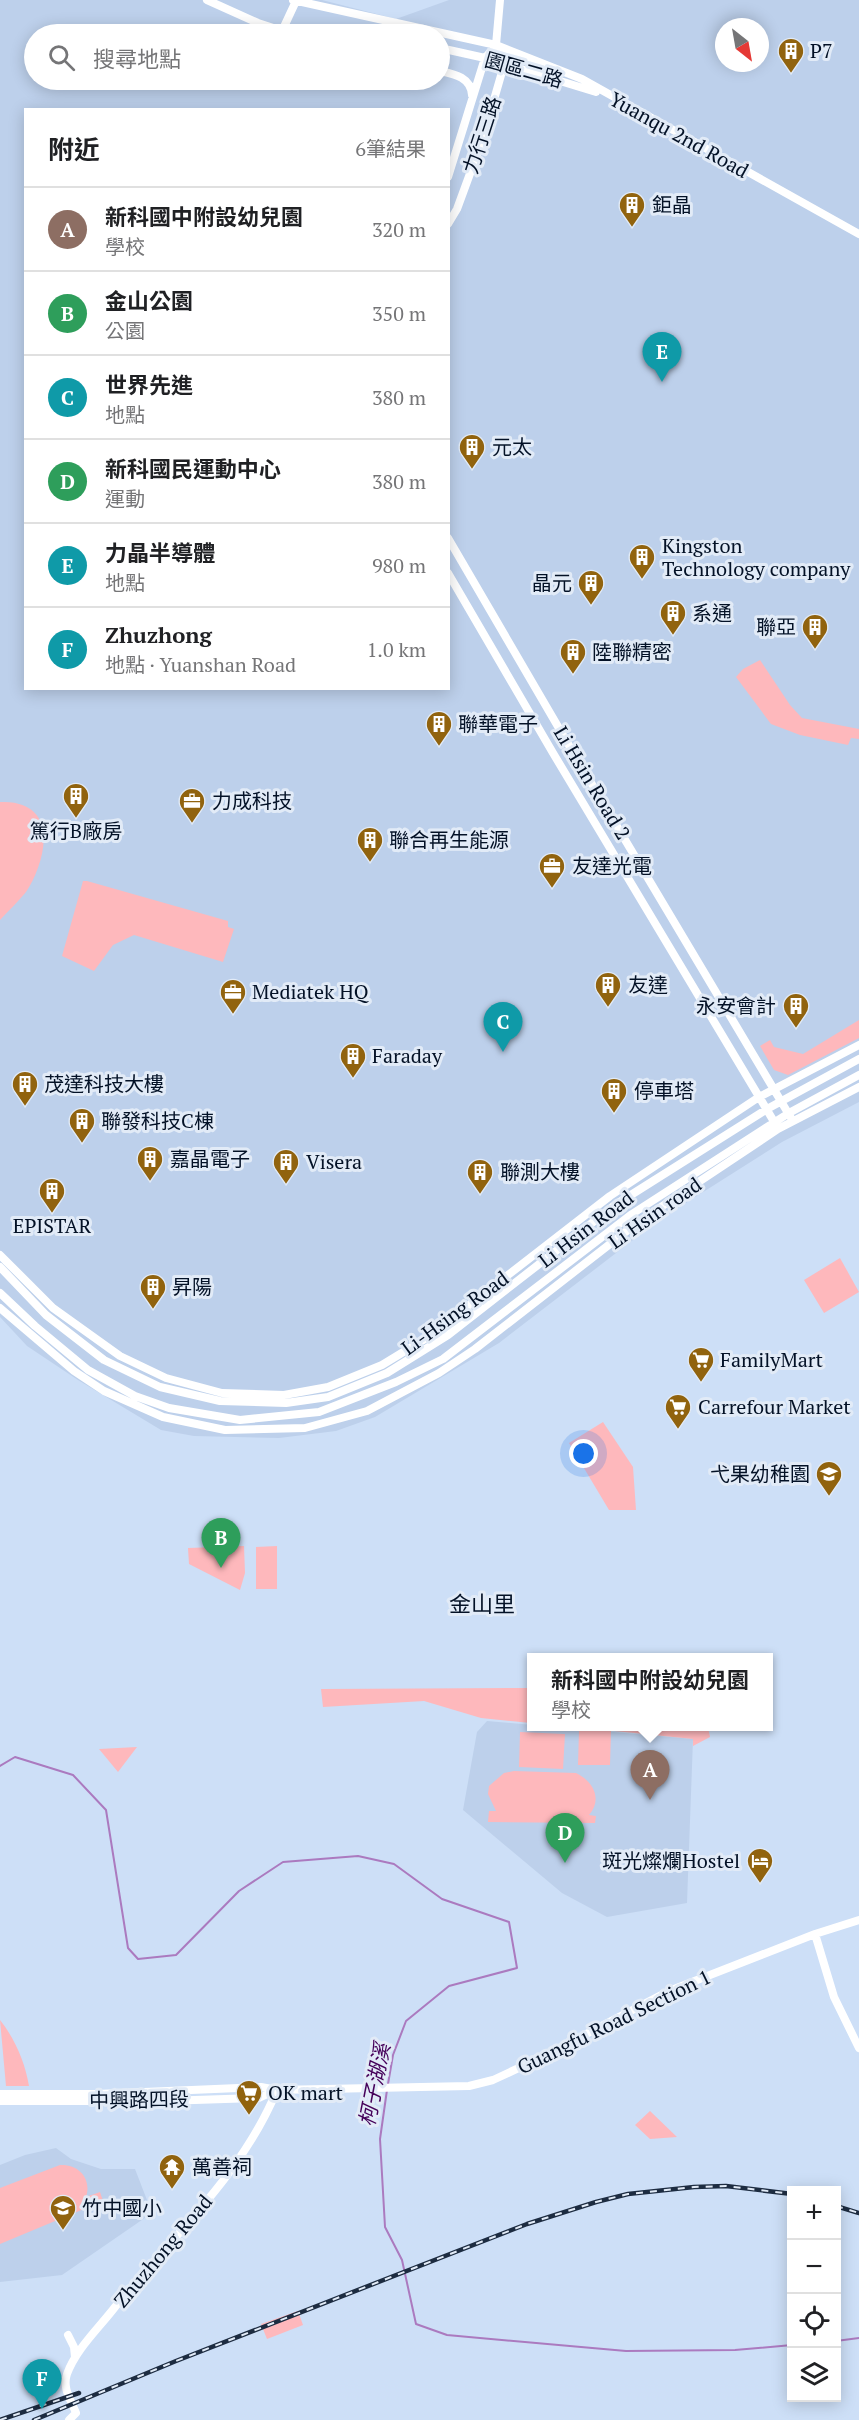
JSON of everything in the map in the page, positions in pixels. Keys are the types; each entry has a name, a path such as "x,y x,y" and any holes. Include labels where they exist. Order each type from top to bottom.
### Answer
{"street":[{"path":"207,0 265,24"},
{"path":"284,24 293,0"},
{"name":"園區二路","path":"293,0 401,24"},
{"path":"500,0 496,45 504,64"},
{"name":"園區二路","path":"450,35 496,45"},
{"name":"力行三路","path":"450,171 485,58 496,45"},
{"name":"Yuanqu 2nd Road","path":"496,45 582,79 859,234"},
{"name":"園區二路","path":"450,50 485,58 608,95"},
{"name":"力行三路","path":"450,221 457,209 478,151 504,64"},
{"path":"450,74 460,76 471,86 470,110"},
{"name":"Li Hsin Road 2","path":"450,541 791,1117"},
{"name":"Li Hsin Road 2","path":"450,576 776,1125"},
{"name":"Li-Hsing Road","path":"0,1255 53,1308 120,1356 166,1378 222,1393 284,1395 328,1387 382,1365 428,1337 610,1196 759,1097 859,1045"},
{"name":"Li Hsin Road","path":"0,1267 46,1315 104,1360 160,1387 220,1401 286,1403 328,1397 387,1373 448,1335 615,1205 782,1100 859,1059"},
{"path":"791,1117 859,1075"},
{"name":"Li Hsin road","path":"0,1308 74,1371 104,1391 163,1417 225,1430 305,1428 367,1411 440,1373 475,1349 637,1223 776,1125 859,1087"},
{"name":"Li Hsin Road","path":"0,1293 88,1370 135,1396 169,1408 240,1420 320,1412 396,1382 443,1359 624,1220 776,1125"},
{"name":"Guangfu Road Section 1","path":"376,2087 469,2086 493,2080 669,1991 814,1934 859,1920"},
{"path":"814,1934 834,1997 859,2048"},
{"name":"中興路四段","path":"0,2094 97,2094 261,2087 277,2090 376,2087"},
{"name":"中興路四段","path":"0,2101 154,2101 259,2097 277,2090"},
{"name":"Zhuzhong Road","path":"69,2420 76,2413 65,2385 75,2358 144,2271 186,2227 235,2164 268,2111 277,2090"},
{"path":"68,2335 76,2352 75,2358"}],"shaded area":[{"path":"0,0 322,0 396,19 449,0 859,0 859,1102 782,1142 659,1220 499,1343 375,1417 336,1431 279,1438 194,1436 161,1430 27,1346 0,1317"},
{"path":"760,660 790,705 802,718 859,729 859,739 851,738 848,745 800,735 771,724 736,677 743,669"},
{"path":"0,802 17,803 31,810 39,819 44,843 32,882 23,896 0,920"},
{"path":"83,881 228,921 228,927 234,929 223,962 134,935 113,945 94,971 62,956"},
{"path":"859,1020 859,1038 788,1075 774,1070 760,1046 770,1040 774,1047 803,1054"},
{"path":"840,1258 859,1292 824,1313 804,1280"},
{"path":"603,1422 633,1467 636,1510 609,1510 569,1443"},
{"path":"244,1546 245,1573 240,1590 189,1564 188,1548"},
{"path":"277,1546 277,1589 256,1589 256,1547"},
{"path":"527,1688 527,1723 481,1718 424,1701 323,1707 321,1689"},
{"path":"487,1721 527,1724 527,1731 601,1731 693,1739 687,1903 607,1917 562,1893 463,1810 477,1732"},
{"path":"579,1731 611,1731 610,1765 578,1765"},
{"path":"614,1731 709,1731 710,1737 693,1746 693,1739"},
{"path":"520,1732 565,1734 563,1769 519,1767"},
{"path":"137,1747 118,1772 99,1749"},
{"path":"514,1771 576,1773 582,1776 591,1786 596,1797 589,1815 596,1816 595,1823 488,1822 489,1811 496,1811 488,1794 489,1786 504,1773"},
{"path":"0,2020 19,2051 29,2086 6,2086"},
{"path":"650,2111 677,2137 650,2139 635,2125"},
{"name":"竹中國小","path":"56,2148 71,2159 101,2169 135,2169 152,2213 62,2275 0,2282 0,2165 25,2155"},
{"path":"60,2165 73,2167 82,2174 87,2184 86,2197 100,2192 103,2201 0,2244 0,2188"},
{"path":"298,2311 303,2325 267,2339 261,2324"}],"waterway":[{"name":"柯子湖溪","path":"0,1766 15,1757 73,1775 106,1810 128,1948 138,1959 176,1955 239,1891 283,1862 358,1856 394,1864 442,1899 509,1922 517,1968 449,1986 406,2021 393,2055 388,2084"},
{"name":"柯子湖溪","path":"387,2090 380,2139 385,2227 402,2260 416,2324 447,2335 626,2351 735,2350 787,2345"},
{"name":"柯子湖溪","path":"841,2340 859,2338"}],"railway":[{"path":"34,2420 176,2361 527,2224 596,2202 628,2194 694,2187 726,2186 787,2193"},
{"path":"841,2208 859,2213"},
{"path":"0,2420 79,2393"}],"place":[{"name":"P7","path":"791,74"},
{"name":"鉅晶","path":"632,228"},
{"name":"力晶半導體","path":"662,382"},
{"name":"元太","path":"472,470"},
{"name":"Kingston Technology company","path":"642,580"},
{"name":"晶元","path":"591,606"},
{"name":"系通","path":"673,636"},
{"name":"聯亞","path":"815,650"},
{"name":"陸聯精密","path":"573,675"},
{"name":"聯華電子","path":"439,747"},
{"name":"篤行B廠房","path":"76,819"},
{"name":"力成科技","path":"192,824"},
{"name":"聯合再生能源","path":"370,863"},
{"name":"友達光電","path":"552,889"},
{"name":"友達","path":"608,1008"},
{"name":"Mediatek HQ","path":"233,1015"},
{"name":"永安會計","path":"796,1029"},
{"name":"世界先進","path":"503,1052"},
{"name":"Faraday","path":"353,1079"},
{"name":"茂達科技大樓","path":"25,1107"},
{"name":"停車塔","path":"614,1114"},
{"name":"聯發科技C棟","path":"82,1144"},
{"name":"嘉晶電子","path":"150,1182"},
{"name":"Visera","path":"286,1185"},
{"name":"聯測大樓","path":"480,1195"},
{"name":"EPISTAR","path":"52,1214"},
{"name":"昇陽","path":"153,1310"},
{"name":"FamilyMart","path":"701,1383"},
{"name":"Carrefour Market","path":"678,1430"},
{"name":"弋果幼稚園","path":"829,1497"},
{"name":"金山公園","path":"221,1568"},
{"name":"新科國中附設幼兒園","path":"650,1800"},
{"name":"新科國民運動中心","path":"565,1863"},
{"name":"斑光燦爛Hostel","path":"760,1884"},
{"name":"OK mart","path":"249,2116"},
{"name":"萬善祠","path":"172,2190"},
{"name":"竹中國小","path":"63,2231"},
{"name":"Zhuzhong","path":"42,2409"}],"district":[{"name":"金山里","path":"482,1604"}]}
